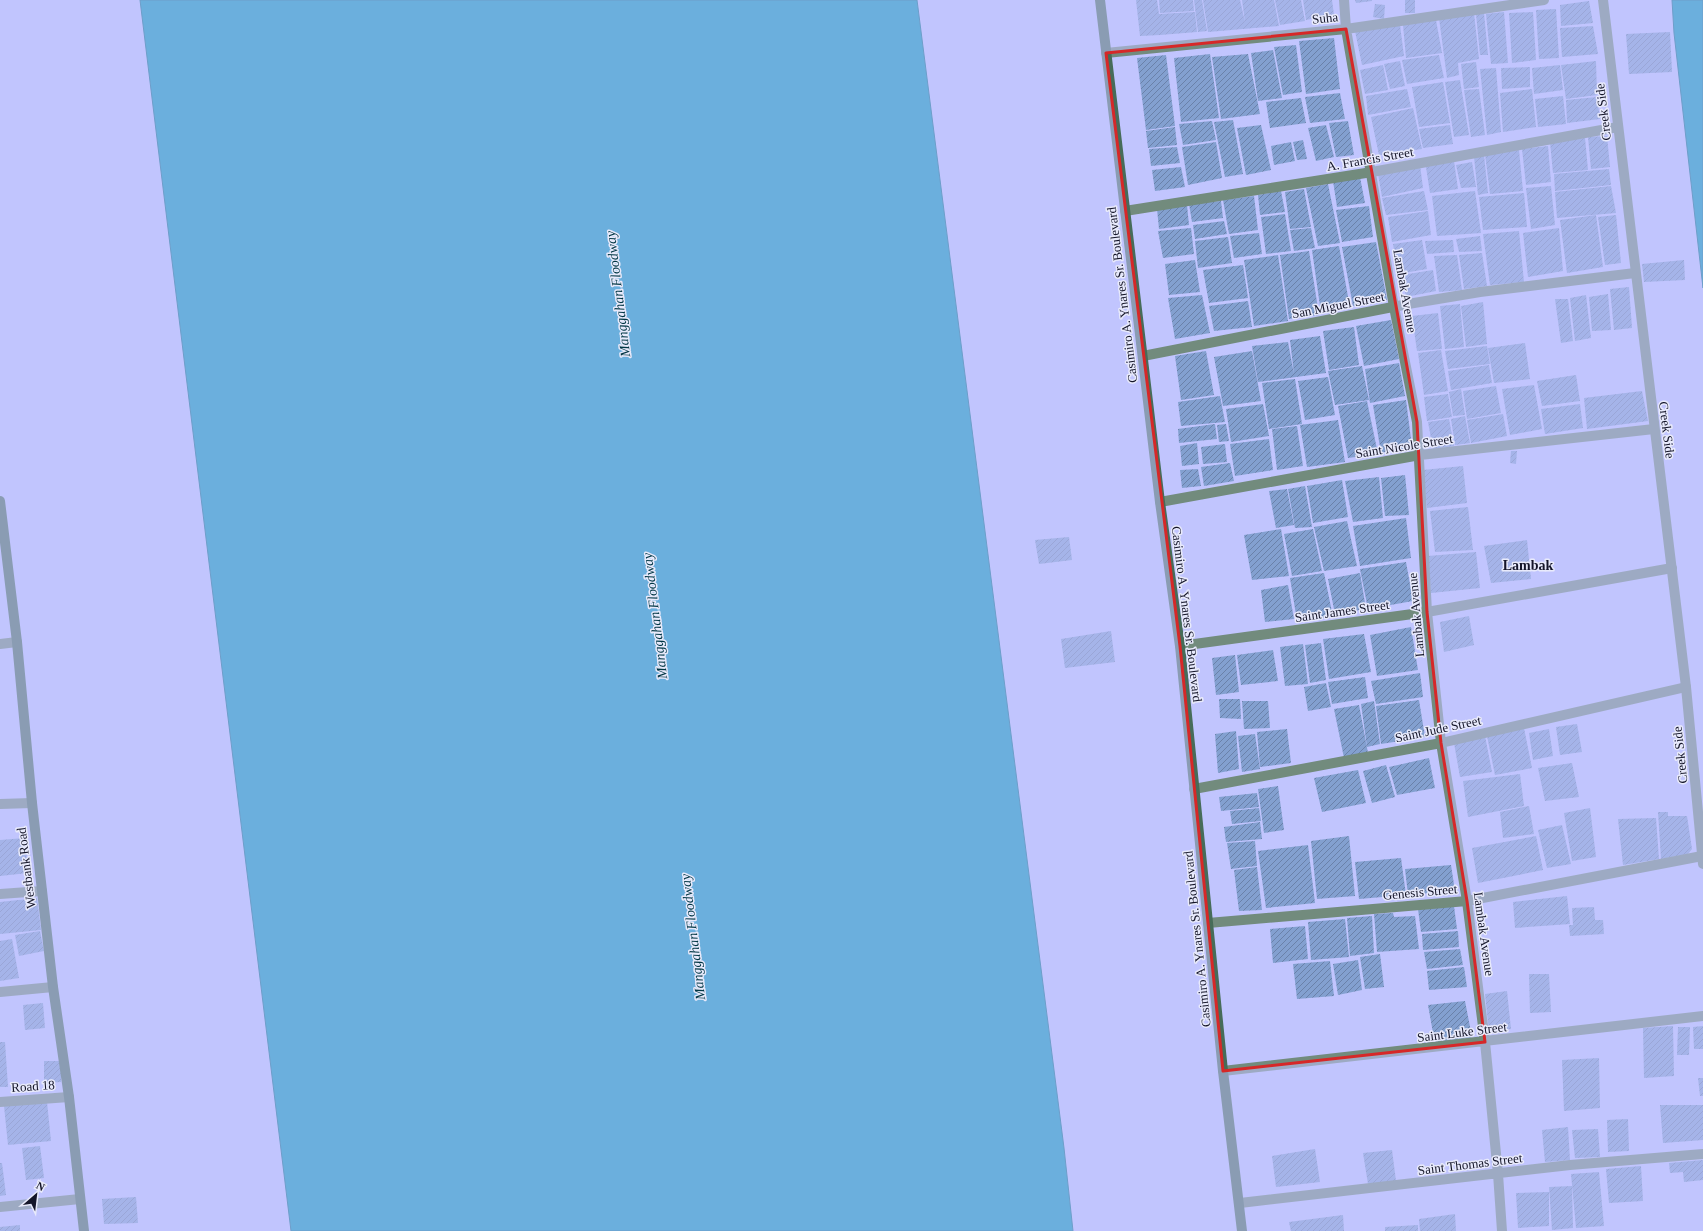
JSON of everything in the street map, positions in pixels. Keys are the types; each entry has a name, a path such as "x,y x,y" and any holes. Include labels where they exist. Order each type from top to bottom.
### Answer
{"main road":[{"name":"Casimiro A. Ynares Sr. Boulevard","path":"1100,0 1160,502 1180,646 1223,1071 1240,1203 1242,1231"},
{"name":"Westbank Road","path":"0,504 17,642 32,803 53,987 69,1097 84,1231"}],"street":[{"name":"Lambak Avenue","path":"1344,0 1346,29 1372,172 1394,307 1417,422 1420,455 1427,612 1441,743 1467,901 1485,1042 1502,1231"},
{"name":"Suha","path":"1106,53 1346,29 1544,0"},
{"name":"Creek Side","path":"1603,0 1686,687 1702,860"},
{"name":"A. Francis Street","path":"1125,211 1372,172 1618,127"},
{"name":"San Miguel Street","path":"1143,356 1394,307 1480,292 1636,273"},
{"name":"Saint Nicole Street","path":"1160,502 1420,455 1654,429"},
{"name":"Saint James Street","path":"1180,646 1427,612 1672,568"},
{"path":"0,644 17,642"},
{"name":"Saint Jude Street","path":"1194,789 1441,743 1686,687"},
{"path":"0,804 32,803"},
{"name":"Genesis Street","path":"1208,923 1467,901 1702,860"},
{"path":"0,894 42,891"},
{"path":"0,992 53,987"},
{"name":"Saint Luke Street","path":"1223,1071 1703,1016"},
{"name":"Road 18","path":"0,1102 69,1097"},
{"name":"Saint Thomas Street","path":"1240,1203 1570,1166 1703,1154"},
{"path":"0,1207 80,1199"}],"highlighted area":[{"path":"1346,29 1417,422 1427,612 1441,743 1467,901 1485,1042 1223,1071 1180,646 1106,53"}],"water":[{"name":"Manggahan Floodway","path":"140,0 917,0 1064,1148 1073,1231 291,1231"},
{"path":"1672,0 1703,0 1703,288 1674,33"}],"building":[{"path":"1136,0 1157,0 1159,14 1195,12 1197,32 1140,36"},
{"path":"1159,0 1193,0 1194,11 1160,13"},
{"path":"1194,0 1202,0 1207,31 1198,32"},
{"path":"1203,0 1240,0 1245,22 1242,0 1274,0 1279,26 1208,32"},
{"path":"1275,0 1301,0 1305,21 1280,25"},
{"path":"1303,0 1332,0 1334,15 1306,20"},
{"path":"1355,0 1372,0 1372,1 1356,3"},
{"path":"1405,0 1415,0 1415,13 1405,13"},
{"path":"1589,1 1593,23 1561,26 1560,5"},
{"path":"1375,4 1385,5 1384,19 1373,17"},
{"path":"1556,9 1559,58 1539,59 1536,10"},
{"path":"1504,12 1508,63 1491,64 1486,14"},
{"path":"1533,12 1536,60 1512,63 1509,13"},
{"path":"1474,13 1479,59 1458,63 1459,75 1447,78 1439,18"},
{"path":"1484,13 1488,55 1480,55 1476,14"},
{"path":"1436,20 1442,53 1406,58 1403,25"},
{"path":"1400,25 1404,56 1362,65 1355,31"},
{"path":"1593,26 1598,54 1562,57 1560,28"},
{"path":"1670,32 1672,72 1629,74 1626,34"},
{"path":"1334,38 1340,89 1306,94 1299,41"},
{"path":"1296,45 1302,92 1283,95 1274,47"},
{"path":"1273,50 1282,98 1258,101 1251,53"},
{"path":"1210,54 1219,118 1181,122 1174,58"},
{"path":"1248,54 1260,114 1221,119 1212,57"},
{"path":"1166,55 1175,126 1146,130 1137,58"},
{"path":"1439,55 1444,78 1407,84 1402,60"},
{"path":"1400,61 1405,86 1390,89 1384,64"},
{"path":"1596,61 1597,95 1566,99 1561,65"},
{"path":"1476,62 1479,87 1464,89 1461,64"},
{"path":"1383,65 1388,90 1365,94 1360,70"},
{"path":"1560,65 1563,90 1534,94 1532,68"},
{"path":"1530,67 1530,87 1502,89 1501,68"},
{"path":"1496,68 1501,132 1487,135 1480,69"},
{"path":"1460,80 1469,135 1454,137 1445,82"},
{"path":"1443,82 1450,123 1419,127 1412,87"},
{"path":"1407,89 1411,107 1368,115 1366,96"},
{"path":"1479,89 1485,135 1471,137 1464,90"},
{"path":"1532,89 1536,127 1503,132 1500,93"},
{"path":"1340,93 1345,119 1310,123 1305,97"},
{"path":"1563,96 1566,124 1538,127 1535,99"},
{"path":"1597,97 1600,119 1567,123 1566,100"},
{"path":"1301,98 1306,123 1270,128 1266,102"},
{"path":"1413,108 1422,149 1379,155 1371,117"},
{"path":"1233,120 1243,174 1225,177 1214,122"},
{"path":"1212,121 1216,140 1183,145 1179,124"},
{"path":"1348,121 1354,155 1336,157 1329,123"},
{"path":"1261,125 1271,170 1246,175 1237,128"},
{"path":"1326,125 1334,157 1316,161 1308,128"},
{"path":"1450,125 1453,144 1423,148 1419,129"},
{"path":"1175,127 1177,145 1148,148 1146,131"},
{"path":"1607,136 1610,167 1591,169 1588,137"},
{"path":"1585,138 1588,170 1553,173 1550,142"},
{"path":"1303,140 1307,159 1297,160 1293,142"},
{"path":"1216,142 1222,178 1188,185 1182,147"},
{"path":"1291,142 1295,161 1274,165 1271,146"},
{"path":"1548,146 1551,182 1526,185 1522,149"},
{"path":"1177,147 1180,163 1151,166 1149,149"},
{"path":"1519,150 1523,191 1490,194 1485,154"},
{"path":"1484,155 1488,193 1478,195 1474,157"},
{"path":"1454,161 1458,189 1430,193 1426,167"},
{"path":"1472,162 1476,187 1461,188 1456,165"},
{"path":"1420,165 1423,188 1382,197 1378,174"},
{"path":"1181,167 1185,187 1155,191 1152,170"},
{"path":"1609,169 1611,185 1555,191 1554,174"},
{"path":"1360,177 1365,203 1337,207 1333,181"},
{"path":"1328,184 1340,243 1318,246 1306,188"},
{"path":"1551,186 1555,225 1531,229 1526,188"},
{"path":"1611,186 1616,213 1557,218 1555,192"},
{"path":"1304,189 1311,227 1290,229 1285,192"},
{"path":"1281,191 1285,212 1260,215 1258,195"},
{"path":"1424,191 1428,210 1386,215 1382,198"},
{"path":"1475,191 1481,233 1437,236 1432,196"},
{"path":"1524,193 1527,227 1483,230 1479,197"},
{"path":"1254,196 1258,230 1229,234 1223,200"},
{"path":"1221,201 1223,218 1192,222 1189,204"},
{"path":"1187,205 1189,225 1159,229 1157,209"},
{"path":"1369,206 1373,237 1342,242 1336,210"},
{"path":"1428,211 1431,235 1392,242 1388,217"},
{"path":"1285,214 1291,251 1266,254 1261,217"},
{"path":"1596,215 1603,267 1567,273 1560,220"},
{"path":"1616,215 1621,263 1605,265 1598,217"},
{"path":"1224,221 1227,234 1195,239 1193,225"},
{"path":"1191,228 1194,254 1163,258 1158,231"},
{"path":"1311,228 1315,248 1294,251 1290,230"},
{"path":"1559,228 1563,271 1528,277 1523,233"},
{"path":"1519,231 1524,282 1490,285 1483,234"},
{"path":"1259,233 1262,254 1234,258 1230,236"},
{"path":"1480,236 1482,251 1459,252 1456,239"},
{"path":"1228,237 1232,263 1198,268 1195,241"},
{"path":"1422,240 1427,269 1398,274 1393,244"},
{"path":"1453,240 1454,252 1427,254 1425,241"},
{"path":"1376,242 1387,300 1353,306 1342,247"},
{"path":"1339,246 1350,308 1321,313 1312,250"},
{"path":"1309,251 1319,315 1289,319 1280,255"},
{"path":"1482,253 1487,286 1464,289 1459,255"},
{"path":"1278,255 1288,321 1254,326 1244,260"},
{"path":"1457,255 1462,290 1439,292 1434,256"},
{"path":"1195,260 1200,292 1169,295 1165,264"},
{"path":"1684,260 1685,280 1644,282 1642,264"},
{"path":"1243,265 1248,298 1209,303 1203,270"},
{"path":"1433,270 1436,291 1406,297 1402,275"},
{"path":"1629,287 1632,328 1614,330 1610,289"},
{"path":"1608,294 1611,330 1592,331 1589,297"},
{"path":"1202,295 1210,333 1175,339 1168,298"},
{"path":"1586,295 1591,338 1575,341 1570,298"},
{"path":"1555,299 1568,299 1573,341 1561,343"},
{"path":"1248,301 1252,327 1214,331 1209,306"},
{"path":"1483,302 1487,344 1466,347 1461,306"},
{"path":"1460,304 1464,347 1445,349 1440,306"},
{"path":"1438,313 1442,349 1417,351 1412,316"},
{"path":"1391,320 1399,359 1364,366 1356,326"},
{"path":"1354,327 1359,365 1329,370 1323,331"},
{"path":"1320,336 1326,373 1258,382 1252,346 1288,342 1294,374 1290,340"},
{"path":"1525,343 1530,379 1494,383 1488,348"},
{"path":"1487,346 1490,364 1448,369 1445,351"},
{"path":"1441,350 1448,391 1424,395 1418,353"},
{"path":"1206,351 1214,395 1181,400 1175,356"},
{"path":"1252,351 1261,401 1223,406 1214,357"},
{"path":"1399,363 1405,396 1370,403 1365,369"},
{"path":"1489,365 1492,383 1451,390 1448,371"},
{"path":"1362,366 1369,400 1335,405 1328,371"},
{"path":"1576,375 1580,401 1542,406 1537,381"},
{"path":"1328,377 1335,415 1305,420 1298,381"},
{"path":"1295,379 1302,424 1269,429 1262,383"},
{"path":"1534,385 1542,429 1510,435 1502,389"},
{"path":"1496,386 1501,413 1467,419 1463,391"},
{"path":"1461,389 1465,415 1453,416 1449,392"},
{"path":"1642,391 1648,421 1587,429 1584,398"},
{"path":"1448,394 1452,417 1427,421 1424,397"},
{"path":"1220,396 1225,422 1181,426 1178,402"},
{"path":"1406,400 1412,447 1381,453 1373,405"},
{"path":"1367,401 1378,454 1348,458 1338,406"},
{"path":"1263,404 1269,436 1231,442 1226,409"},
{"path":"1580,404 1583,428 1545,434 1541,409"},
{"path":"1503,414 1507,436 1471,443 1467,420"},
{"path":"1465,416 1470,443 1455,445 1451,419"},
{"path":"1449,419 1454,446 1433,449 1428,422"},
{"path":"1338,420 1345,462 1307,467 1300,425"},
{"path":"1215,424 1217,439 1179,443 1178,429"},
{"path":"1226,424 1229,441 1219,442 1217,425"},
{"path":"1297,426 1303,466 1277,470 1272,429"},
{"path":"1269,439 1273,470 1235,476 1230,444"},
{"path":"1197,443 1199,464 1182,466 1180,446"},
{"path":"1225,444 1227,462 1203,464 1201,447"},
{"path":"1511,451 1517,451 1516,464 1510,463"},
{"path":"1230,463 1234,481 1204,486 1201,467"},
{"path":"1463,466 1467,503 1427,508 1423,470"},
{"path":"1198,469 1201,486 1182,488 1180,470"},
{"path":"1405,475 1409,515 1385,516 1381,478"},
{"path":"1379,477 1383,518 1353,522 1345,481"},
{"path":"1342,480 1348,517 1313,523 1307,486"},
{"path":"1305,486 1312,527 1295,528 1288,489"},
{"path":"1287,489 1294,525 1276,528 1269,491"},
{"path":"1468,507 1473,550 1435,552 1430,511"},
{"path":"1406,518 1411,558 1360,566 1353,526"},
{"path":"1347,521 1357,566 1324,571 1314,527"},
{"path":"1281,529 1289,576 1252,580 1244,535"},
{"path":"1313,529 1322,571 1292,576 1284,534"},
{"path":"1069,537 1072,560 1039,564 1035,540"},
{"path":"1527,540 1531,579 1491,583 1484,546"},
{"path":"1476,552 1480,588 1431,593 1428,556"},
{"path":"1406,562 1413,601 1368,609 1360,569"},
{"path":"1324,573 1333,617 1297,621 1290,578"},
{"path":"1360,573 1366,609 1335,614 1328,579"},
{"path":"1288,585 1294,619 1265,622 1261,590"},
{"path":"1469,616 1474,645 1444,652 1440,622"},
{"path":"1411,627 1418,670 1377,676 1370,635"},
{"path":"1111,631 1115,662 1065,668 1061,639"},
{"path":"1364,634 1371,672 1329,679 1323,639"},
{"path":"1321,643 1326,680 1310,683 1305,645"},
{"path":"1303,644 1308,684 1285,686 1280,647"},
{"path":"1273,650 1278,681 1241,685 1237,655"},
{"path":"1235,655 1239,692 1216,695 1212,658"},
{"path":"1420,673 1423,697 1376,704 1371,681"},
{"path":"1365,677 1368,698 1332,704 1328,682"},
{"path":"1326,683 1331,707 1308,711 1304,687"},
{"path":"1219,699 1240,699 1241,719 1220,718"},
{"path":"1419,700 1425,737 1381,744 1376,706"},
{"path":"1242,701 1268,701 1270,728 1244,729"},
{"path":"1374,701 1380,744 1367,747 1361,704"},
{"path":"1359,705 1368,753 1344,758 1334,709"},
{"path":"1577,724 1582,752 1560,755 1556,727"},
{"path":"1524,728 1532,768 1495,775 1487,736"},
{"path":"1287,729 1291,763 1260,767 1257,732"},
{"path":"1549,729 1553,756 1533,760 1529,733"},
{"path":"1236,731 1239,769 1218,773 1215,734"},
{"path":"1255,734 1260,769 1242,772 1238,736"},
{"path":"1485,736 1492,772 1460,777 1454,743"},
{"path":"1429,758 1435,788 1397,795 1389,767"},
{"path":"1572,763 1579,797 1545,801 1538,768"},
{"path":"1386,765 1395,797 1372,803 1363,771"},
{"path":"1358,770 1366,803 1322,812 1314,778"},
{"path":"1520,774 1524,806 1468,817 1463,781"},
{"path":"1278,786 1284,830 1264,833 1258,789"},
{"path":"1257,793 1259,807 1221,811 1219,797"},
{"path":"1529,806 1534,834 1503,838 1500,812"},
{"path":"1259,808 1261,821 1232,824 1230,811"},
{"path":"1590,808 1596,857 1572,861 1564,813"},
{"path":"1658,812 1668,812 1668,816 1687,816 1692,849 1688,854 1661,859"},
{"path":"1656,818 1659,859 1623,865 1618,819"},
{"path":"1260,822 1262,839 1226,842 1224,827"},
{"path":"1562,825 1571,864 1547,868 1538,830"},
{"path":"1349,836 1355,896 1317,899 1311,841"},
{"path":"1536,836 1543,870 1478,883 1472,848"},
{"path":"25,838 28,873 0,876 0,840"},
{"path":"1255,841 1257,866 1231,869 1227,843"},
{"path":"1308,845 1315,903 1266,908 1258,851"},
{"path":"1401,858 1406,895 1359,899 1355,862"},
{"path":"1451,865 1455,891 1408,895 1405,869"},
{"path":"1257,867 1262,910 1239,911 1234,870"},
{"path":"1567,896 1570,924 1515,928 1513,902"},
{"path":"37,898 41,930 0,934 0,902"},
{"path":"1454,906 1457,929 1421,932 1418,909"},
{"path":"1594,907 1595,920 1603,920 1604,934 1570,936 1569,925 1573,925 1572,908"},
{"path":"1393,913 1394,917 1415,916 1419,949 1377,952 1374,914"},
{"path":"1372,916 1374,953 1350,956 1347,918"},
{"path":"1345,919 1349,957 1311,960 1308,922"},
{"path":"1305,926 1308,959 1273,963 1270,929"},
{"path":"40,931 44,951 19,956 15,935"},
{"path":"1458,931 1459,947 1423,950 1422,934"},
{"path":"12,939 19,978 0,981 0,941"},
{"path":"1460,949 1463,965 1427,969 1424,952"},
{"path":"1380,954 1384,987 1365,989 1360,957"},
{"path":"1358,960 1362,990 1338,995 1333,964"},
{"path":"1330,961 1334,996 1297,999 1293,964"},
{"path":"1464,967 1467,987 1429,990 1427,971"},
{"path":"1529,974 1549,974 1551,1012 1530,1013"},
{"path":"1507,991 1511,1029 1489,1032 1485,994"},
{"path":"1465,1001 1472,1037 1435,1044 1428,1005"},
{"path":"43,1003 45,1028 25,1030 23,1005"},
{"path":"1673,1026 1674,1076 1644,1078 1643,1028"},
{"path":"1703,1026 1703,1049 1694,1049 1693,1027"},
{"path":"1678,1027 1690,1027 1689,1055 1677,1055"},
{"path":"0,1042 5,1042 8,1087 0,1087"},
{"path":"1599,1058 1600,1108 1564,1111 1562,1060"},
{"path":"44,1061 61,1061 61,1082 44,1083"},
{"path":"1698,1078 1703,1078 1703,1096 1700,1096"},
{"path":"47,1102 51,1141 8,1145 4,1106"},
{"path":"1660,1105 1703,1105 1703,1140 1663,1143"},
{"path":"1628,1119 1629,1151 1608,1152 1607,1120"},
{"path":"1568,1127 1570,1160 1545,1162 1542,1130"},
{"path":"1598,1129 1600,1157 1575,1158 1572,1130"},
{"path":"40,1146 44,1178 26,1180 22,1148"},
{"path":"1315,1149 1320,1182 1276,1187 1272,1156"},
{"path":"1392,1150 1396,1181 1368,1184 1363,1153"},
{"path":"1703,1160 1703,1180 1684,1182 1683,1172 1670,1173 1669,1163"},
{"path":"0,1163 2,1163 6,1195 0,1196"},
{"path":"1641,1166 1643,1201 1609,1203 1606,1169"},
{"path":"1599,1172 1604,1226 1576,1228 1571,1174"},
{"path":"1572,1186 1573,1228 1552,1230 1549,1187"},
{"path":"1549,1192 1549,1226 1518,1228 1516,1193"},
{"path":"136,1197 138,1223 104,1224 102,1199"},
{"path":"1455,1214 1456,1231 1420,1231 1419,1219"},
{"path":"1343,1215 1344,1231 1291,1231 1289,1222"},
{"path":"20,1225 20,1231 0,1231 0,1227"},
{"path":"1418,1225 1418,1231 1385,1231 1385,1227"}],"district":[{"name":"Lambak","path":"1528,565"}]}
